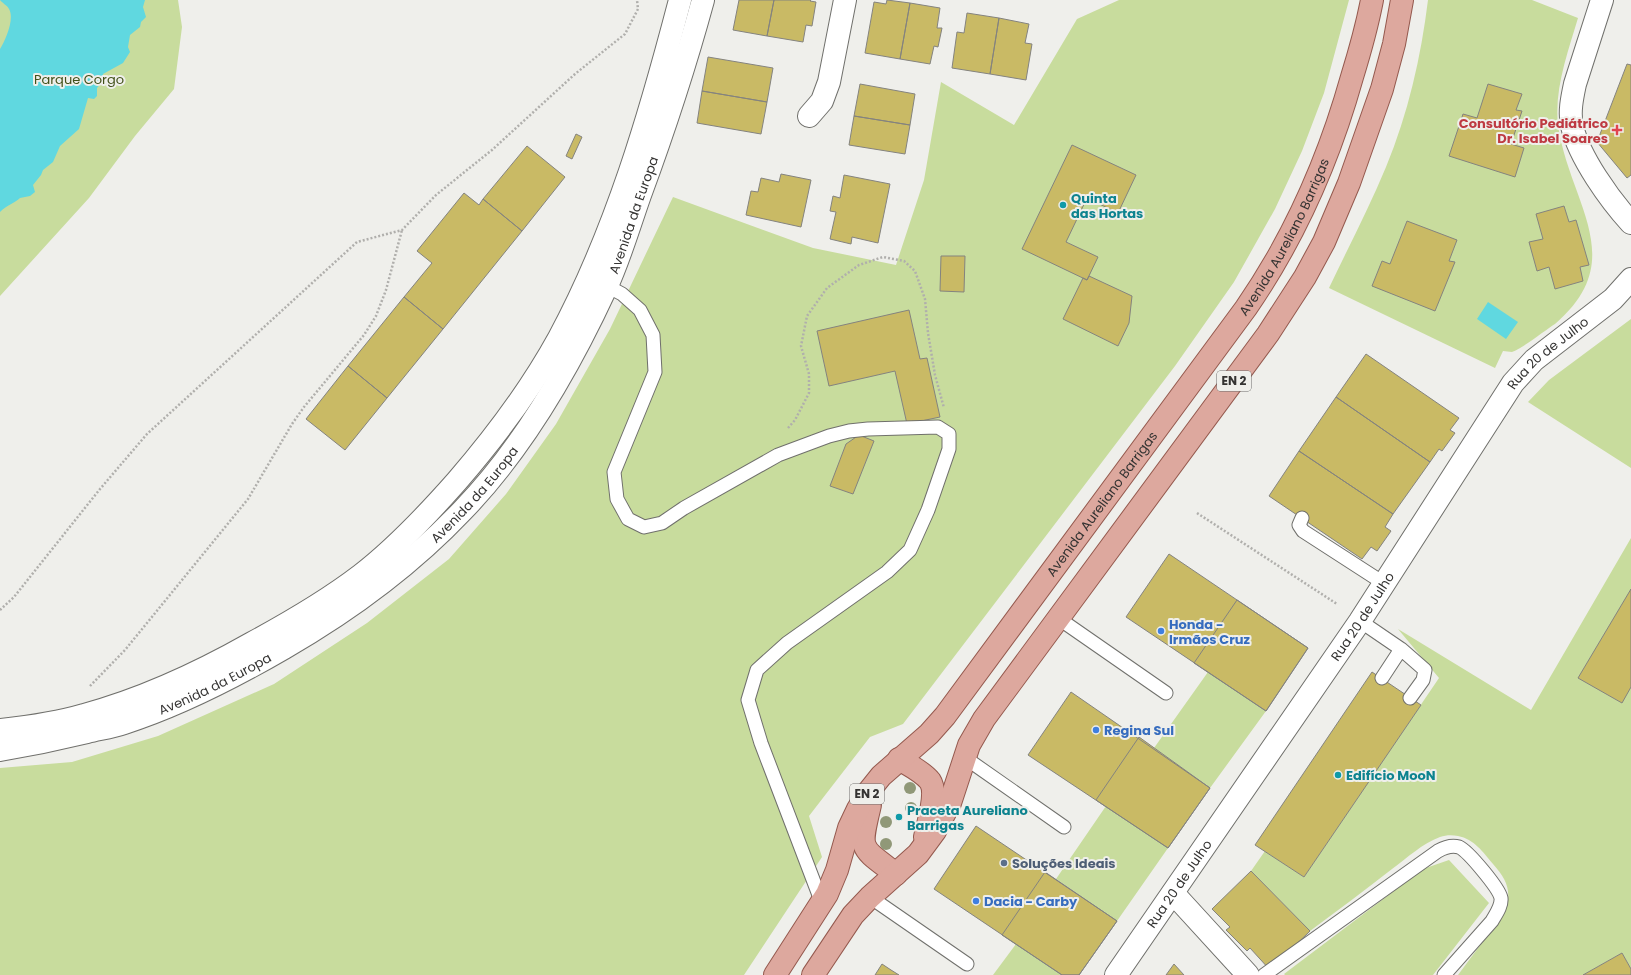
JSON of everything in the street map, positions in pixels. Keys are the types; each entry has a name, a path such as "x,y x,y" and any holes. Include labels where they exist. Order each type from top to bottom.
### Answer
{"main road":[{"name":"Avenida da Europa","path":"0,730 82,716 124,703 202,670 286,624 361,575 398,543 432,509 495,436 525,392 558,339 591,273 606,240 632,165 680,0"},
{"name":"Avenida da Europa","path":"0,750 36,744 124,723 218,684 260,662 340,614 391,577 464,510 488,482 537,414 567,364 607,286 659,145 679,85 703,0"},
{"path":"809,116 822,101 829,82 845,0"},
{"name":"Avenida Aureliano Barrigas","path":"775,975 822,903 837,870 851,823 858,809 875,783 899,759 924,738 945,716 1246,308 1266,277 1296,225 1331,144 1342,113 1359,54 1372,0"},
{"name":"EN 2","path":"813,975 850,919 870,897 922,849 935,831 946,813 964,757 973,737 984,719 1268,334 1305,277 1324,242 1375,111 1390,59 1402,0"},
{"path":"1602,0 1579,70 1572,97 1572,125 1582,152 1590,166 1610,196 1631,223"},
{"name":"Rua 20 de Julho","path":"1116,975 1385,584 1506,392 1519,374 1550,346 1613,299 1631,279"},
{"path":"899,759 926,777 933,787 933,799 922,849"},
{"path":"875,783 864,832 863,844 869,854 896,874"},
{"path":"1172,893 1248,975"}],"lane":[{"path":"607,286 622,294 640,310 652,335 655,372 614,472 617,499 628,519 644,527 662,523 684,508 778,455 829,436 849,431 868,429 938,427 949,434 949,449 928,510 910,550 887,572 787,643 757,670 748,700 761,743 822,903"},
{"path":"1302,518 1299,524 1303,531 1385,584"},
{"path":"1058,618 1166,693"},
{"path":"1360,621 1401,649 1425,670 1423,680 1410,698"},
{"path":"1382,678 1401,649"},
{"path":"964,757 1064,827"},
{"path":"1264,975 1438,850 1454,846 1463,849 1495,885 1501,902 1498,912 1492,920 1444,975"},
{"path":"870,897 967,964"}],"path":[{"path":"67,719 93,682 125,650 248,499 292,424 304,407 364,335 376,316 386,290 402,230 436,195 492,150 575,74 625,34 638,9 636,0"},
{"path":"0,610 14,597 100,489 147,434 357,242 402,230"},
{"path":"778,455 785,430 795,420 809,393 809,374 801,346 807,316 827,288 859,265 883,258 904,261 915,270 925,299 928,333 935,375 949,434"},
{"path":"1197,513 1337,604"}],"green space":[{"name":"Parque Corgo","path":"0,0 178,0 182,27 174,89 135,136 89,198 0,296"},
{"path":"1119,0 1349,0 1324,93 1302,151 1275,209 1234,282 1175,366 903,724 870,737 809,816 822,857 744,975 0,975 0,768 72,762 158,736 274,684 367,623 449,559 506,494 556,424 610,329 673,197 813,248 896,265 924,180 941,82 1014,125 1077,19"},
{"path":"1428,0 1532,0 1578,18 1566,57 1560,84 1557,111 1558,125 1564,153 1589,229 1592,253 1589,276 1577,300 1555,324 1516,350 1512,352 1503,351 1495,368 1329,288 1366,213 1401,127 1413,85 1422,43"},
{"path":"1631,319 1631,468 1528,402 1549,380"},
{"path":"1631,538 1631,969 1622,953 1583,975 1458,975 1504,913 1507,906 1508,892 1502,875 1482,851 1469,840 1456,836 1440,837 1421,847 1310,931 1251,871 1265,851 1304,877 1439,678 1398,629 1531,710"},
{"path":"1208,672 1266,711 1210,788 1154,748"},
{"path":"1106,806 1168,848 1117,921 1056,879"},
{"path":"1449,860 1489,903 1433,975 1284,974 1423,869"},
{"path":"1016,944 1062,975 993,975"}],"water":[{"path":"0,0 145,0 143,7 146,17 141,22 140,27 130,35 128,47 130,52 123,63 103,74 103,81 97,88 97,96 94,99 88,98 79,129 60,146 53,162 43,170 33,185 35,192 30,196 20,198 0,212 0,49 7,35 11,13 7,6"},
{"path":"1488,302 1518,322 1506,339 1477,319"}],"building":[{"path":"739,0 774,0 767,36 733,30"},
{"path":"774,0 811,0 810,1 816,2 812,26 806,25 803,42 767,36"},
{"path":"887,0 910,3 900,59 865,53 874,2 886,4"},
{"path":"910,3 940,8 937,28 942,28 938,47 934,46 930,64 900,59"},
{"path":"967,13 999,18 990,74 952,68 957,32 964,33"},
{"path":"999,18 1029,24 1025,43 1032,44 1026,80 990,74"},
{"path":"708,57 773,68 767,102 702,91"},
{"path":"1627,64 1631,65 1631,175 1627,178 1597,142"},
{"path":"860,84 915,94 910,125 854,116"},
{"path":"1488,84 1522,94 1516,110 1522,111 1511,144 1524,148 1515,177 1449,156 1463,114 1477,118"},
{"path":"702,91 767,102 761,134 697,123"},
{"path":"854,116 910,125 905,154 849,145"},
{"path":"576,134 582,137 572,159 566,156"},
{"name":"Quinta das Hortas","path":"1072,145 1136,175 1118,213 1087,198 1066,242 1098,257 1087,280 1022,249"},
{"path":"527,146 565,177 522,231 483,199"},
{"path":"781,174 811,180 801,227 746,215 751,191 758,192 761,178 779,182"},
{"path":"844,175 890,184 878,243 852,237 851,244 830,239 836,212 830,211 833,196 840,198"},
{"path":"464,193 479,205 483,199 522,231 443,329 404,297 432,263 417,251"},
{"path":"1564,206 1569,222 1576,220 1589,265 1580,267 1583,281 1555,289 1549,267 1537,271 1529,242 1543,239 1536,214"},
{"path":"1407,221 1457,240 1449,261 1455,262 1435,311 1372,286 1382,261 1390,264"},
{"path":"941,256 965,256 964,292 940,291"},
{"path":"1089,276 1132,296 1129,323 1118,346 1063,319 1083,278 1087,280"},
{"path":"404,297 443,329 387,398 348,366"},
{"path":"909,310 920,359 927,358 940,417 907,424 895,371 829,386 817,331"},
{"path":"1366,354 1459,418 1450,430 1455,433 1442,451 1439,449 1430,462 1336,397"},
{"path":"348,366 387,398 345,450 306,419"},
{"path":"1336,397 1430,462 1393,514 1299,451"},
{"path":"859,435 874,441 853,494 830,486 846,444"},
{"path":"1299,451 1393,514 1385,527 1391,531 1377,551 1371,547 1362,559 1269,496"},
{"path":"1169,554 1308,648 1266,711 1126,617"},
{"path":"1631,589 1631,687 1622,703 1578,678"},
{"path":"1237,600 1308,648 1266,711 1194,663"},
{"name":"Edifício MooN","path":"1372,672 1421,705 1304,877 1255,845"},
{"path":"1071,692 1210,788 1168,848 1028,755"},
{"path":"1139,737 1210,788 1168,848 1096,800"},
{"path":"976,826 1117,921 1079,975 1062,975 934,889"},
{"path":"1251,871 1310,931 1270,970 1250,948 1247,951 1226,930 1230,927 1212,909"},
{"path":"1045,872 1117,921 1079,975 1062,975 1002,935"},
{"path":"1622,953 1631,969 1631,975 1583,975"},
{"path":"882,964 891,970 899,975 875,975"},
{"path":"1174,964 1184,975 1166,975"}],"place":[{"name":"Consultório Pediátrico Dr. Isabel Soares","path":"1617,130"},
{"name":"Quinta das Hortas","path":"1063,205"},
{"name":"Honda - Irmãos Cruz","path":"1161,631"},
{"name":"Regina Sul","path":"1096,730"},
{"name":"Edifício MooN","path":"1338,775"},
{"name":"Praceta Aureliano Barrigas","path":"899,817"},
{"name":"Soluções Ideais","path":"1004,863"},
{"name":"Dacia - Carby","path":"976,901"}]}
